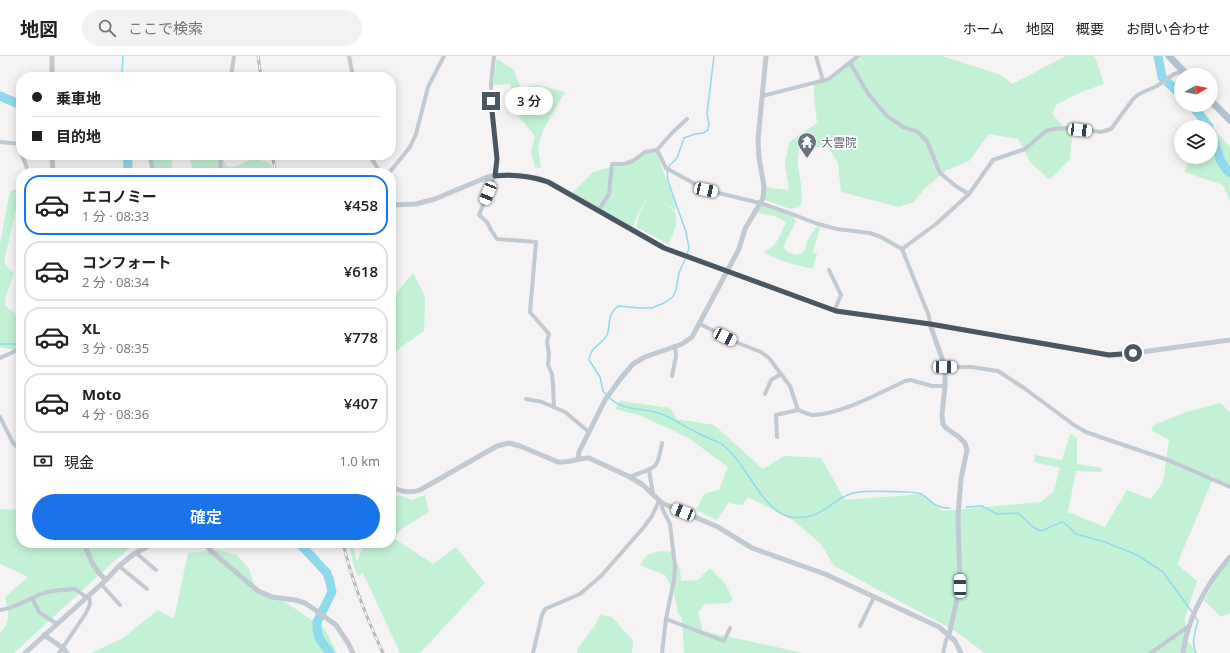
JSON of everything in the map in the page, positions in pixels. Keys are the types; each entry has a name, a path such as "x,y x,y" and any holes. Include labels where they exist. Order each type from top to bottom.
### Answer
{"main road":[{"path":"1173,57 1181,68"},
{"path":"1218,108 1230,120"}],"street":[{"path":"52,56 52,72"},
{"path":"232,72 234,56"},
{"path":"349,56 352,72"},
{"path":"393,168 410,147 416,134 428,87 444,56"},
{"path":"494,56 491,101 497,159 495,176 479,215 487,222 497,239 536,242 530,312 549,334 547,342 549,354 548,365 552,374 554,407"},
{"path":"578,459 579,452 604,400 633,364 645,357 682,344 692,336 700,324 739,249 745,229 763,198 764,186 759,158 758,140 766,56"},
{"path":"816,56 822,81"},
{"path":"762,96 829,79 858,56"},
{"path":"850,63 869,95 887,116 903,126 918,132 927,141 940,173 970,194"},
{"path":"902,249 936,224 970,194 993,160 1025,149 1046,132 1053,129 1070,128 1101,132 1107,131 1111,129 1132,100 1139,94 1157,86 1174,74"},
{"path":"598,211 609,194 612,164 624,164 633,161 645,152 657,150 672,132 687,119"},
{"path":"0,142 16,144"},
{"path":"657,150 666,168 706,190 760,203 818,224 837,229 870,233 881,237 902,249 929,316 930,324 945,367 945,386 942,414 943,424 965,443 967,450 961,479 958,516 960,586 949,635 946,640 943,653"},
{"path":"396,206 416,204 485,178 495,176 509,174 537,178 548,182 664,248 686,258 727,271 834,310 930,324 1109,355 1119,355 1230,340"},
{"path":"829,270 841,295 834,310"},
{"path":"700,324 738,343 761,352 769,358 790,386 798,410"},
{"path":"672,376 676,356 675,346"},
{"path":"0,358 16,351"},
{"path":"945,367 970,367 998,371 1086,432 1168,460 1230,486"},
{"path":"765,394 771,380 781,374"},
{"path":"777,437 776,415 798,410 811,415 829,414 905,381 911,380 932,386 945,386"},
{"path":"526,399 542,402 565,412 589,432"},
{"path":"0,417 16,445"},
{"path":"396,488 408,492 420,490 497,446 509,443 558,462 589,458 630,477 643,485 660,502 670,524 675,567 662,653"},
{"path":"630,477 649,470 657,464 662,443"},
{"path":"649,470 653,494"},
{"path":"660,502 712,524 756,550 825,574 939,627 949,635 961,653"},
{"path":"533,653 542,614 545,609 580,594 601,576 644,528 660,502"},
{"path":"86,548 95,568 106,580"},
{"path":"25,653 120,566 136,553 145,548"},
{"path":"209,548 258,591 272,597 305,603 336,625 353,653"},
{"path":"136,553 156,570"},
{"path":"1183,653 1189,626 1196,608 1206,589 1230,557"},
{"path":"120,566 147,589"},
{"path":"101,584 120,605"},
{"path":"0,610 7,609 42,594 75,589 87,596 90,604 86,613 59,653"},
{"path":"860,626 874,597"},
{"path":"32,598 38,612 57,624"},
{"path":"666,619 724,641 730,628"},
{"path":"1151,653 1189,626"},
{"path":"44,635 63,648 67,653"}],"green space":[{"path":"859,56 885,56 892,61 886,56 941,56 941,58 942,56 1001,75 1012,84 1066,56 1093,56 1095,57 1104,84 1081,92 1057,104 1052,114 1072,135 1070,159 1050,180 1031,163 1018,139 989,134 969,161 947,170 924,189 914,202 899,207 841,192 838,163 828,147 812,148 810,144 800,144 798,166 802,192 800,207 790,209 763,199 764,187 789,190 785,164 789,142 817,123 814,84 831,78 858,58 866,65"},
{"path":"497,59 513,69 521,89 537,85 565,92 543,130 538,147 541,168 535,167 531,152 535,136 515,112 510,84 492,85"},
{"path":"1218,134 1230,147 1230,201 1223,185 1184,172 1188,164 1218,164"},
{"path":"656,151 676,206 675,210 655,197 676,214 675,228 668,244 636,227 639,215 647,199 632,228 572,193 593,172 631,162 642,154"},
{"path":"152,160 171,160 172,168 152,168"},
{"path":"190,160 223,160 226,166 237,166 251,160 261,160 271,164 272,168 192,168"},
{"path":"16,189 16,209 4,262 14,274 6,296 5,306 15,313 16,316 16,350 0,347 0,243 10,191"},
{"path":"763,204 793,216 796,221 784,245 784,248 789,253 797,255 804,252 808,239 816,227 820,228 813,252 817,254 813,269 788,263 764,253 776,243 786,222 775,216 757,213"},
{"path":"413,273 425,296 424,331 396,351 396,293"},
{"path":"620,401 670,408 677,419 714,425 763,469 784,456 821,458 845,500 922,494 942,511 1041,502 1054,491 1060,468 1034,462 1035,455 1062,460 1070,434 1077,438 1077,464 1101,468 1101,472 1076,471 1068,512 1105,527 1127,490 1151,499 1163,482 1169,440 1151,430 1154,425 1186,412 1221,403 1230,413 1230,487 1214,479 1211,471 1213,479 1177,564 1197,581 1185,618 1186,638 1196,653 985,653 955,631 834,566 821,544 794,521 748,497 742,505 728,503 717,520 696,510 704,494 719,490 728,467 687,437 639,415 615,409"},
{"path":"398,495 412,500 425,495 429,512 401,529 396,536 396,496"},
{"path":"0,509 16,510 16,548 130,548 14,653 0,653 0,633 4,629 8,620 5,597 28,577 0,564"},
{"path":"396,540 433,564 456,547 485,583 420,653 400,653 363,573 358,576 349,548 353,548 357,561 363,548 387,548 385,551 388,548 396,548"},
{"path":"219,550 237,555 249,569 256,590 285,602 325,629 337,653 91,653 123,638 158,610 174,619 188,553"},
{"path":"660,551 673,552 680,569 681,581 698,580 710,568 725,583 733,600 729,603 705,604 698,613 703,631 803,653 684,653 682,618 678,613 674,593 665,575 640,565 647,555"},
{"path":"1230,557 1230,613 1221,617 1204,600"},
{"path":"600,615 612,617 633,641 632,653 577,653 578,648 596,624"}],"waterway":[{"path":"122,72 123,56"},
{"path":"607,395 603,391 600,377 589,360 594,348 605,339 607,335 612,312 618,306 652,308 673,297 676,290 679,273 689,248 686,232 668,181 667,171 670,165 677,158 684,138 703,133 708,130 709,123 707,114 714,56"},
{"path":"1158,56 1162,77 1174,88"},
{"path":"0,96 16,103"},
{"path":"1197,112 1204,120"},
{"path":"1218,154 1220,160 1230,173"},
{"path":"128,160 128,168"},
{"path":"0,344 16,344"},
{"path":"610,398 627,407 655,412 665,416 723,445 739,463 771,506 781,513 791,517 802,518 812,516 841,498 858,492 917,493 923,495 936,505 943,508 950,508"},
{"path":"966,507 982,506 997,514 1018,513 1033,527 1041,531 1062,522 1076,534 1105,542 1137,555 1163,572 1192,612"},
{"path":"304,548 327,573 330,582 332,592 317,622 319,638 330,653"},
{"path":"1194,615 1198,621 1194,641 1196,653"}],"railway":[{"path":"258,56 260,72"},
{"path":"273,160 275,168"},
{"path":"344,548 360,599 383,653"}],"place":[{"name":"大雲院","path":"807,159"}],"route":[{"path":"491,101 497,159 495,176 509,174 537,178 548,182 664,248 686,258 727,271 836,311 930,324 1109,355 1133,353"}]}
